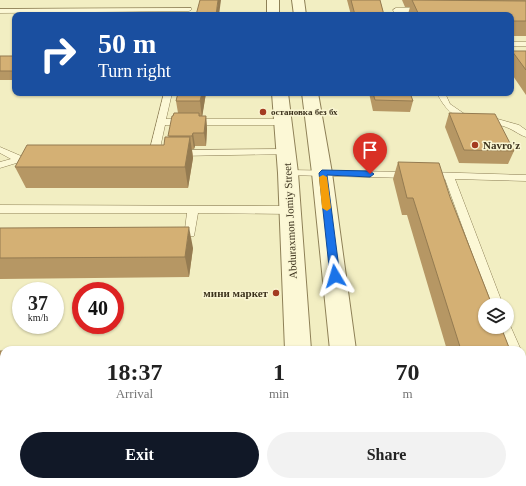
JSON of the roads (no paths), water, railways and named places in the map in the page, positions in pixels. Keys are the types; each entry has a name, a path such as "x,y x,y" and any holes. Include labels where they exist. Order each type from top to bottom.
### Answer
{"street":[{"path":"273,0 273,12"},
{"path":"298,0 300,12"},
{"name":"Abduraxmon Jomiy Street","path":"280,96 288,173 298,346"},
{"path":"310,96 322,173 343,346"}],"lane":[{"path":"0,12 188,12 192,0"},
{"path":"397,12 396,10 426,10"},
{"path":"514,44 526,44"},
{"path":"167,96 161,122 158,153 286,152"},
{"path":"442,96 447,105 464,117 491,120 516,127 526,134"},
{"path":"161,122 283,122"},
{"path":"0,150 20,159"},
{"path":"0,165 35,154 43,154"},
{"path":"288,173 526,178"},
{"path":"449,176 494,298"},
{"path":"0,209 290,210"},
{"path":"167,233 190,233 193,210"},
{"path":"508,334 513,346"}],"place":[{"name":"остановка без бх","path":"263,112"},
{"name":"Navro'z","path":"475,145"},
{"name":"мини маркет","path":"276,293"}]}
